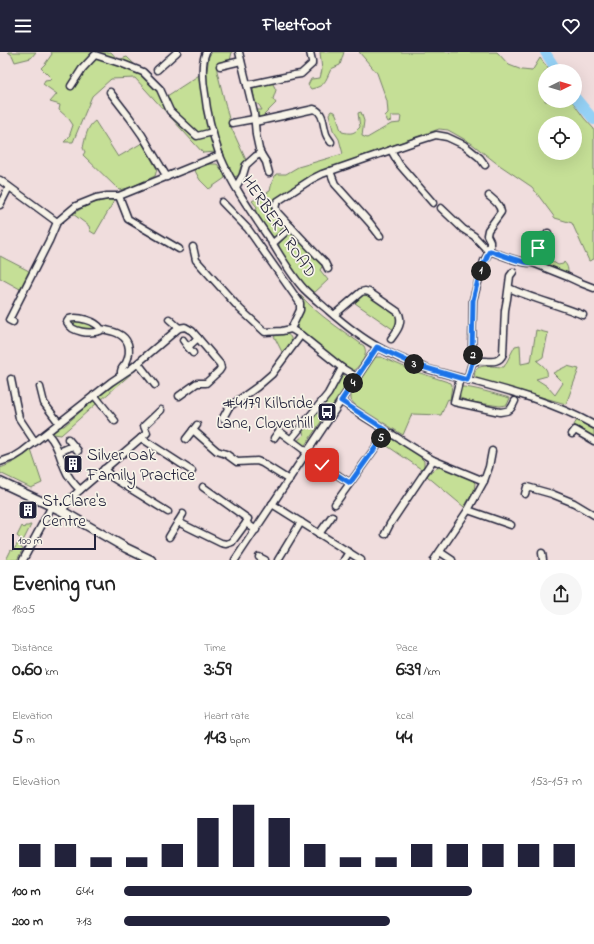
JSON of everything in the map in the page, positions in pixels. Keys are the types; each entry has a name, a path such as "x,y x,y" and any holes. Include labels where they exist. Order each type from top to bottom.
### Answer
{"main road":[{"path":"0,482 62,511 126,548 151,560"}],"street":[{"path":"157,70 177,52"},
{"path":"239,52 255,120 256,135 261,154 270,173"},
{"path":"247,85 301,74 312,64 310,52"},
{"name":"HERBERT ROAD","path":"203,53 203,77 208,114 220,155 236,187 272,244 303,288 359,335 377,347 416,365 538,400 563,409 594,424"},
{"path":"71,86 95,55 124,64 143,72 160,89 170,111 197,136 213,132"},
{"path":"220,66 242,61"},
{"path":"110,92 142,135 167,177"},
{"path":"232,123 314,109 318,110 321,114 327,135 331,142"},
{"path":"328,269 325,263 278,214 275,207 278,201 312,179 330,171 436,135 441,135 464,145 480,158 485,165"},
{"path":"391,150 399,164 433,203"},
{"path":"236,187 243,175 246,165 256,156 261,154"},
{"path":"14,322 9,320 57,222 76,206 96,198 119,196 220,155"},
{"path":"330,171 336,184 380,236"},
{"path":"0,180 57,222"},
{"path":"0,205 9,187"},
{"path":"119,196 128,219 179,249"},
{"path":"475,361 472,353 473,300 484,261 490,252 488,230 501,212 501,207 489,196"},
{"path":"222,202 248,229 300,303 300,310 292,329"},
{"path":"442,208 463,229 474,236 490,252 519,261 533,263 594,288"},
{"path":"272,244 291,227"},
{"path":"533,263 536,262 540,239 548,235 548,232"},
{"path":"193,247 196,260 240,309 266,332 292,329 342,368 357,377"},
{"path":"467,380 472,363 475,361 496,361 501,359 503,354 505,310 510,276 513,272"},
{"path":"509,288 583,315"},
{"path":"334,315 361,292 369,292 398,312 400,315 401,321 397,332 391,340"},
{"path":"101,329 97,332 78,331 72,329 67,322 69,319 78,318 96,324 100,326 101,329 114,331 122,335 127,340 129,355 121,369 121,374"},
{"path":"169,319 179,328"},
{"path":"0,462 14,457 22,452 121,374 132,368 179,328 185,327 192,331 220,364 221,368 206,383 197,382 179,396"},
{"path":"223,418 229,407 272,374 301,335"},
{"path":"188,347 198,338"},
{"path":"183,340 193,353"},
{"path":"235,560 377,347"},
{"path":"138,363 155,385"},
{"path":"292,438 328,394 342,368"},
{"path":"460,378 454,402 504,412 512,409 515,401"},
{"path":"12,379 18,418 35,442"},
{"path":"40,387 44,403 59,423"},
{"path":"94,395 115,421"},
{"path":"341,401 434,460 484,481"},
{"path":"62,511 70,499 147,432 144,426 161,410"},
{"path":"186,439 195,427 217,451 226,454 237,462 262,462 289,480"},
{"path":"334,504 378,444 386,430"},
{"path":"572,434 575,430 594,441"},
{"path":"274,438 279,431 307,452"},
{"path":"47,433 56,444 65,470 80,490"},
{"path":"141,438 192,470"},
{"path":"68,439 78,451"},
{"path":"59,452 73,446"},
{"path":"434,560 468,510 484,481 489,467 492,451"},
{"path":"313,459 350,483"},
{"path":"385,534 434,460"},
{"path":"104,469 113,478 168,512"},
{"path":"178,522 226,544 232,542 246,523 248,519 203,487"},
{"path":"525,494 527,487 552,494 574,503 594,515"},
{"path":"272,504 361,560"},
{"path":"23,560 52,506"},
{"path":"468,510 511,525"},
{"path":"169,537 183,514"},
{"path":"320,534 332,516"},
{"path":"278,560 301,522"},
{"path":"246,523 256,530"},
{"path":"344,560 349,552"},
{"path":"440,552 452,560"}],"green space":[{"path":"8,52 36,52 31,58 15,62 12,55"},
{"path":"51,52 111,52 118,60 127,57 167,96 207,70 209,56 212,52 232,52 230,61 217,64 217,71 231,127 246,160 242,163 238,176 233,177 222,163 216,152 203,153 135,78 111,79 92,96 73,142 64,142 69,137 73,125 59,110 60,105 50,102 57,94 43,84 45,80 52,79 41,68 52,54"},
{"path":"320,52 344,52 340,65 331,69 322,85 311,89 308,85 311,79 320,78 322,70"},
{"path":"359,52 497,52 509,65 522,70 532,71 540,58 545,64 538,64 538,108 577,108 594,129 594,259 589,261 572,223 555,218 532,187 495,162 471,143 448,130 439,129 315,173 272,203 274,213 284,228 275,237 271,236 255,213 257,207 252,201 270,191 276,174 286,174 298,167 343,154 339,139 333,130 329,114 331,111 335,112 342,132 350,133 356,131 360,127 358,113 361,112 364,121 362,136 367,138 391,124 400,123 401,116 391,116 391,121 388,122 385,116 388,113 387,101 377,73"},
{"path":"272,82 276,90 273,99 276,103 261,118 257,116 257,110 262,110 255,102 253,90 256,87"},
{"path":"95,121 118,157 142,143 157,169 155,176 129,188 119,190 83,155 85,152 83,148 87,133 92,123"},
{"path":"208,164 217,164 223,172 225,178 209,189 200,180 194,169"},
{"path":"110,200 114,201 95,234 90,231 89,226 73,214 90,204"},
{"path":"289,234 293,234 298,237 323,265 320,270 328,280 313,294 279,250 279,244"},
{"path":"543,254 558,265 563,264 564,262 568,268 568,274 540,264 538,261 539,257"},
{"path":"0,256 29,271 20,289 0,278"},
{"path":"364,294 367,294 395,313 397,321 394,330 355,303"},
{"path":"299,296 301,296 323,316 364,346 365,357 353,372 297,327 297,322 303,306"},
{"path":"74,320 89,324 97,329 80,329 71,323"},
{"path":"536,330 548,333 543,357 537,361 546,369 547,376 536,379 547,386 555,395 563,383 553,373 567,366 579,369 566,404 475,378 476,369 480,367 504,367 515,346 520,345 521,364 531,362"},
{"path":"289,335 291,342 283,354 274,336"},
{"path":"376,357 381,357 414,371 451,383 450,400 448,399 441,415 412,414 403,435 355,405 351,400 351,394"},
{"path":"138,366 139,367 101,400 100,394 101,395"},
{"path":"342,374 347,379 345,387 303,448 296,442 304,435 302,429 303,427 325,403"},
{"path":"460,387 477,389 510,398 507,405 500,406 472,402 460,398"},
{"path":"92,400 97,403 61,435 53,433 61,426 64,426"},
{"path":"577,420 594,430 594,437 574,425"},
{"path":"387,439 396,441 419,456 424,461 424,466 421,469 383,443"},
{"path":"31,450 42,483 31,488 0,473 0,468 24,456"},
{"path":"442,467 472,480 475,483 474,491 464,507 427,476 433,470"},
{"path":"30,525 23,541 17,536 22,526 24,528 25,526"},
{"path":"18,543 23,549 17,560 6,560 11,550 13,551"}],"waterway":[{"path":"545,52 553,64"},
{"path":"582,105 594,120"}],"place":[{"name":"#4179 Kilbride Lane, Cloverhill","path":"327,412"},
{"name":"Silver Oak Family Practice","path":"73,464"},
{"name":"St.Clare's Centre","path":"28,510"}],"route":[{"path":"322,465 350,483 378,444 386,430 341,401 377,347 416,365 467,380 472,363 475,361 472,353 473,300 484,261 490,251 519,261 533,263 536,262 538,248"}]}
